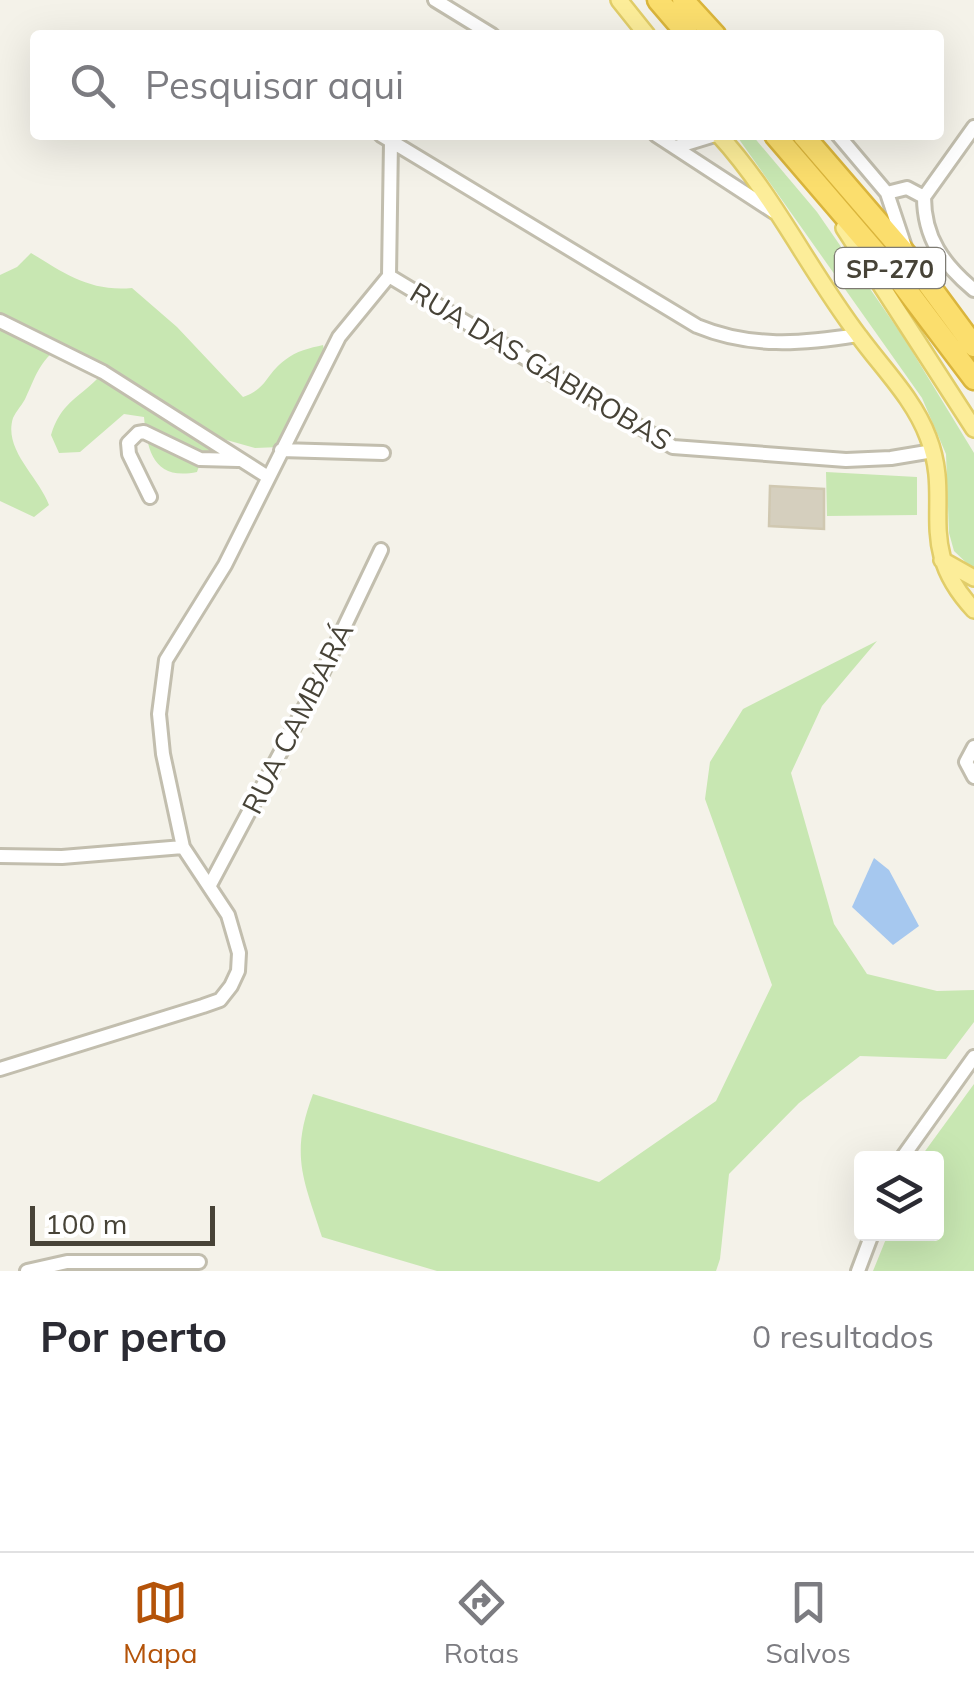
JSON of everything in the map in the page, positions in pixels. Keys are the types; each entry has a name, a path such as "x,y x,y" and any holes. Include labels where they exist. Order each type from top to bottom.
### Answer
{"highway":[{"path":"658,0 701,30"},
{"path":"686,0 703,30"},
{"name":"SP-270","path":"779,140 920,304 974,378"},
{"name":"SP-270","path":"806,140 909,258 974,346"}],"main road":[{"path":"619,0 643,30"},
{"path":"721,140 858,335 894,378 927,433 933,451 942,560 960,596 974,610"},
{"path":"799,163 974,429"},
{"path":"942,560 974,578"}],"street":[{"path":"435,0 484,30"},
{"path":"974,127 924,197 926,227 932,243 944,261 974,290"},
{"path":"0,1069 220,1000 238,971 239,953 228,916 183,847 163,754 160,688 166,660 225,565 318,376 349,324 390,276 386,140"},
{"path":"389,140 697,326 776,344 858,335"},
{"path":"664,140 774,212"},
{"path":"676,147 700,140"},
{"path":"842,140 888,193 909,258"},
{"path":"888,193 907,188 924,197"},
{"name":"RUA DAS GABIROBAS","path":"390,276 672,447 846,460 933,451"},
{"path":"0,320 103,372 268,477"},
{"path":"150,496 129,454 128,444 138,433 144,432 200,460 241,460"},
{"path":"281,450 382,453"},
{"name":"RUA CAMBARÁ","path":"210,885 317,684 381,550"},
{"path":"974,748 966,762 974,776"},
{"path":"0,856 62,857 183,847"},
{"path":"906,1151 974,1057"},
{"path":"858,1271 869,1241"},
{"path":"27,1271 66,1262 199,1262"}],"green space":[{"path":"740,140 756,140 817,212 904,338 974,453 974,570 954,551 949,533 946,454 922,398"},
{"path":"31,253 90,284 132,288 177,327 243,397 257,390 289,357 323,345 322,369 306,415 280,447 255,448 223,439 197,472 182,474 162,468 151,452 144,417 124,414 80,452 59,453 51,435 55,424 64,409 98,378 91,360 55,350 38,372 13,418 11,430 17,452 49,505 34,517 0,501 0,275 17,267"},
{"path":"826,472 917,477 917,515 827,516"},
{"path":"877,641 822,706 791,773 834,924 867,974 937,991 974,990 974,1022 946,1059 860,1056 799,1103 729,1174 716,1271 437,1271 322,1237 302,1166 302,1134 313,1094 599,1182 716,1101 772,985 705,799 710,762 743,709"},
{"path":"974,1084 974,1271 873,1271 885,1241 944,1241 944,1151 925,1151"}],"water":[{"path":"874,858 889,870 919,926 893,945 852,907"}],"building":[{"path":"770,486 824,489 824,529 769,526"}]}
